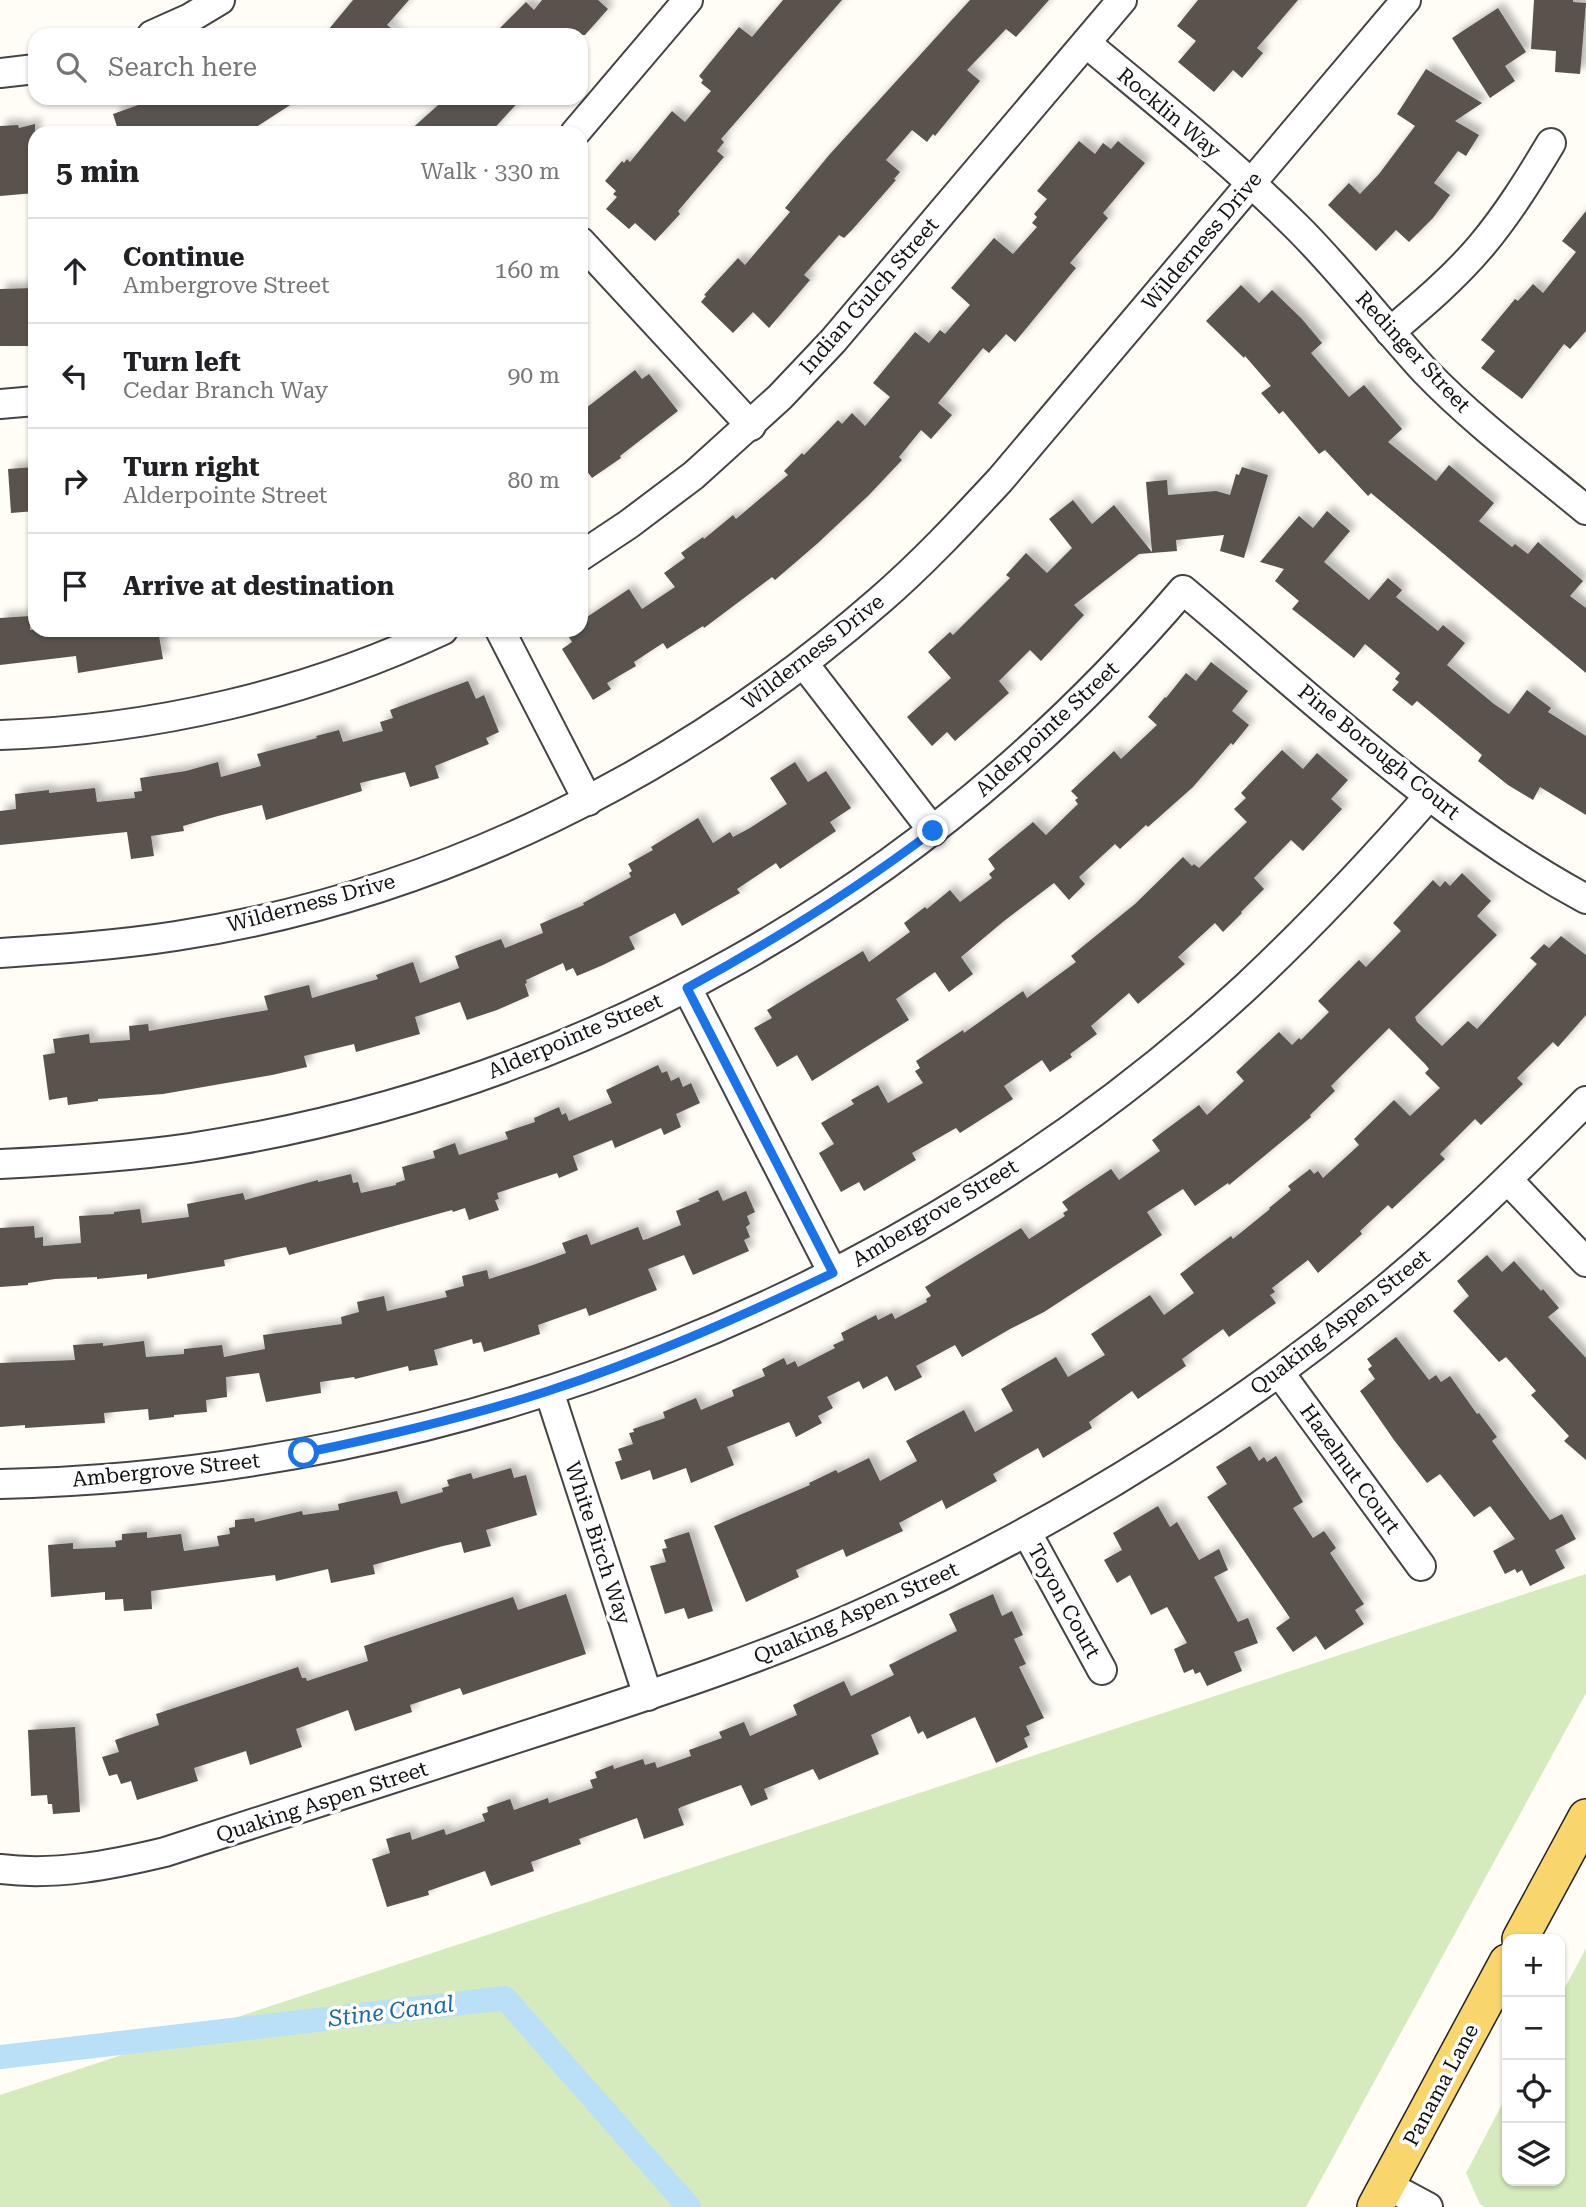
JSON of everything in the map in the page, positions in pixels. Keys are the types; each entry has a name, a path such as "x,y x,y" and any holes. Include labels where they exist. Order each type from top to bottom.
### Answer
{"main road":[{"path":"1523,1934 1586,1817"},
{"name":"Panama Lane","path":"1381,2196 1502,1971"}],"street":[{"path":"168,28 220,0"},
{"path":"581,126 688,0"},
{"name":"Indian Gulch Street","path":"588,551 694,475 751,426 833,341 1122,0"},
{"name":"Wilderness Drive","path":"0,953 82,948 178,936 273,917 367,891 458,859 588,801 666,758 718,725 804,664 880,600 950,533 1000,480 1406,0"},
{"name":"Rocklin Way","path":"1086,43 1251,183"},
{"path":"0,73 28,70"},
{"path":"1390,332 1438,292 1481,246 1519,196 1551,143"},
{"name":"Redinger Street","path":"1251,183 1319,250 1427,373 1467,411 1586,510"},
{"path":"588,250 751,426"},
{"path":"0,404 28,402"},
{"name":"Pine Borough Court","path":"1183,590 1429,796 1501,848 1586,899"},
{"name":"Alderpointe Street","path":"0,1164 78,1160 189,1148 299,1128 407,1100 487,1074 591,1033 687,988 760,948 831,904 933,831 1019,760 1090,693 1183,590"},
{"path":"0,735 43,734 105,727 226,705 343,671 426,637"},
{"path":"504,637 588,801"},
{"path":"804,664 933,831"},
{"name":"Ambergrove Street","path":"0,1484 118,1478 205,1469 304,1453 402,1432 548,1391 643,1357 725,1324 833,1273 921,1224 1007,1171 1090,1114 1169,1053 1245,988 1318,918 1429,796"},
{"path":"687,988 833,1273"},
{"name":"Quaking Aspen Street","path":"0,1869 62,1871 115,1865 165,1852 648,1696 758,1657 866,1612 972,1561 1128,1474 1279,1372 1372,1301 1508,1180 1586,1101"},
{"path":"1508,1180 1586,1262"},
{"name":"Hazelnut Court","path":"1279,1372 1421,1566"},
{"name":"White Birch Way","path":"548,1391 648,1696"},
{"name":"Toyon Court","path":"1027,1532 1102,1670"},
{"path":"1381,2196 1428,2207"}],"green space":[{"path":"1586,1574 1586,1693 1306,2207 0,2207 0,2095"},
{"path":"1586,1948 1586,2207 1485,2207 1480,2204 1466,2173 1502,2105 1502,2186 1565,2186 1565,1988"}],"building":[{"path":"353,0 409,0 387,25 391,28 330,28"},
{"path":"542,0 598,0 608,9 588,32 588,28 500,28 526,2 534,10"},
{"path":"783,0 842,0 721,139 724,142 717,151 724,157 678,211 680,214 655,241 635,223 629,229 606,209 617,197 613,194 616,191 605,181 622,161 624,163 627,159 630,162 672,111 685,122 711,91 701,83 703,80 699,76 739,27 752,37"},
{"path":"970,0 1049,0 1016,37 1006,29 967,70 980,81 935,136 933,134 927,142 912,130 886,160 900,172 894,179 896,180 852,230 844,238 839,235 804,275 810,280 769,328 753,312 733,333 701,302 706,296 704,295 738,258 745,265 790,212 785,208 830,154"},
{"path":"1198,0 1298,0 1257,48 1263,53 1242,78 1233,70 1214,92 1178,62 1196,41 1177,26"},
{"path":"1534,0 1573,0 1586,3 1580,74 1555,72 1556,51 1531,49"},
{"path":"1498,8 1526,52 1505,66 1515,81 1490,98 1452,38"},
{"path":"1426,69 1482,103 1455,121 1479,135 1466,156 1458,151 1434,183 1450,195 1433,218 1409,242 1396,230 1376,251 1328,205 1349,183 1360,194 1379,174 1415,126 1397,114"},
{"path":"138,105 290,105 258,126 117,126 113,114"},
{"path":"438,105 516,105 496,126 415,126"},
{"path":"35,124 28,126 28,194 0,196 0,126 18,125 19,128"},
{"path":"1079,141 1095,154 1103,143 1111,149 1118,141 1145,163 1103,213 1108,218 1070,263 1076,268 1015,342 1006,334 989,353 983,348 938,403 952,415 931,439 921,430 899,457 902,460 869,495 775,580 772,577 704,628 703,626 667,649 663,643 634,662 636,666 607,683 611,689 593,700 562,649 572,642 569,637 588,637 588,616 629,589 642,609 675,587 664,573 685,558 681,553 703,537 704,539 733,515 736,519 788,475 784,471 802,453 804,455 838,420 842,424 852,413 865,426 890,397 873,383 915,332 929,343 940,330 945,334 970,305 951,288 994,238 1013,254 1037,227 1032,223 1037,217 1034,214 1047,199 1037,191"},
{"path":"1586,211 1586,331 1570,349 1564,344 1522,399 1481,368 1495,351 1481,340 1515,299 1518,301 1533,284 1543,293 1576,252 1562,241"},
{"path":"1241,285 1259,303 1272,290 1302,319 1322,343 1311,353 1349,397 1364,385 1402,429 1388,442 1436,481 1449,465 1494,503 1479,521 1512,547 1515,544 1528,554 1538,542 1583,581 1570,596 1586,608 1586,673 1371,493 1368,496 1325,450 1319,454 1283,411 1279,414 1261,393 1271,386 1245,356 1244,358 1206,321"},
{"path":"28,288 28,346 0,346 0,289"},
{"path":"635,370 642,379 649,374 678,411 592,478 588,473 588,407"},
{"path":"1242,467 1268,475 1244,558 1220,551 1224,535 1176,540 1177,551 1139,554 1074,605 1084,615 1041,661 1030,650 999,681 1009,693 955,741 947,732 932,746 907,717 951,678 928,652 950,632 953,635 1010,578 1006,575 1026,553 1047,573 1072,548 1049,519 1073,500 1092,524 1114,505 1152,552 1146,482 1167,480 1168,495 1216,491 1230,495 1236,474 1239,475"},
{"path":"28,468 28,512 11,513 8,469"},
{"path":"1327,511 1350,531 1324,562 1369,600 1388,578 1402,590 1396,597 1438,631 1443,625 1465,643 1447,665 1509,714 1527,690 1551,708 1548,712 1586,736 1586,815 1540,787 1533,800 1508,785 1478,761 1482,755 1417,701 1412,706 1392,690 1399,682 1395,679 1400,673 1365,644 1354,658 1292,609 1299,601 1275,581 1284,569 1260,562 1299,516 1313,528"},
{"path":"28,616 28,637 159,637 163,659 78,673 76,656 0,665 0,618"},
{"path":"1211,662 1248,691 1232,711 1249,725 1193,787 1120,849 1115,844 1079,877 1085,884 1069,900 1054,883 961,957 973,974 949,992 935,972 896,999 909,1020 812,1081 797,1055 777,1067 754,1028 772,1018 767,1010 863,951 869,962 910,932 904,923 950,890 960,902 992,878 989,874 995,869 988,859 1033,822 1046,835 1078,804 1075,800 1078,798 1071,791 1114,751 1121,759 1157,725 1148,717 1186,673 1196,681"},
{"path":"468,681 476,699 484,695 499,732 486,738 489,744 435,766 439,778 410,787 405,772 360,783 362,791 266,820 262,805 218,816 183,826 184,831 151,836 154,856 131,859 127,832 0,845 0,811 16,809 15,794 95,788 97,802 135,798 134,792 142,791 140,778 186,771 218,762 221,777 261,766 257,754 317,738 316,736 339,730 343,742 383,731 380,722 393,718 390,710"},
{"path":"1282,750 1303,769 1317,753 1348,780 1331,799 1342,809 1303,851 1291,840 1254,878 1264,889 1242,913 1223,932 1215,923 1178,957 1185,964 1138,1004 1129,993 1091,1026 1097,1034 1070,1054 1072,1057 1050,1072 1042,1060 1004,1086 1013,1099 960,1133 956,1128 912,1153 916,1160 864,1191 859,1182 841,1192 819,1153 834,1144 821,1123 854,1104 851,1100 878,1085 888,1103 923,1083 915,1071 920,1068 916,1061 963,1030 964,1033 1023,991 1027,998 1076,962 1071,956 1135,904 1183,857 1192,866 1194,864 1199,868 1247,822 1234,809 1246,798 1241,793"},
{"path":"795,762 808,782 826,771 851,808 830,822 836,831 780,869 776,863 737,889 740,893 682,926 675,913 629,937 635,949 603,965 577,976 573,968 566,971 563,963 526,980 529,996 497,1010 467,1020 460,1002 415,1017 420,1034 356,1052 354,1044 304,1056 307,1067 163,1094 98,1099 68,1105 67,1097 49,1100 43,1055 55,1053 53,1039 89,1034 90,1043 130,1040 129,1026 148,1024 149,1031 268,1010 264,996 309,985 312,998 378,979 376,975 413,962 420,983 459,968 455,956 501,939 505,948 543,933 540,924 584,905 583,903 631,877 629,873 632,871 628,864 698,818 713,843 730,832 733,837 750,828 787,804 770,778"},
{"path":"1462,873 1491,901 1477,916 1497,935 1415,1017 1417,1022 1442,1046 1468,1021 1477,1029 1537,964 1530,958 1544,944 1549,948 1561,936 1586,955 1586,1015 1558,1047 1553,1042 1517,1078 1523,1084 1481,1125 1475,1119 1440,1154 1445,1159 1392,1209 1388,1205 1360,1231 1362,1234 1318,1273 1308,1260 1272,1288 1275,1292 1270,1295 1276,1303 1229,1337 1223,1329 1182,1359 1186,1366 1138,1399 1132,1391 1089,1422 1092,1428 1043,1458 1038,1448 993,1474 997,1481 946,1509 942,1500 899,1523 903,1531 846,1557 843,1549 796,1570 799,1577 746,1602 714,1526 810,1485 809,1483 836,1470 838,1473 869,1458 880,1481 917,1461 906,1441 964,1410 975,1432 1013,1411 1001,1389 1056,1357 1068,1377 1105,1355 1091,1334 1150,1295 1164,1315 1194,1293 1180,1274 1231,1236 1233,1239 1291,1190 1288,1186 1310,1169 1314,1174 1318,1171 1323,1178 1359,1145 1354,1139 1394,1100 1410,1116 1440,1088 1425,1073 1429,1069 1425,1064 1389,1028 1331,1086 1335,1091 1291,1134 1229,1185 1228,1183 1195,1206 1183,1189 1147,1212 1162,1235 1044,1312 962,1357 955,1345 916,1366 922,1377 895,1391 887,1376 863,1389 859,1381 827,1397 833,1408 818,1416 822,1423 796,1437 789,1422 727,1447 734,1465 691,1483 686,1468 653,1480 650,1470 621,1480 615,1462 622,1460 618,1449 633,1444 629,1433 634,1432 633,1429 665,1418 663,1412 696,1398 701,1410 734,1396 732,1390 765,1376 762,1369 784,1358 787,1365 795,1361 798,1367 835,1348 833,1345 844,1340 841,1333 876,1315 878,1320 892,1313 895,1319 927,1302 926,1299 931,1296 925,1287 1021,1228 1029,1239 1065,1216 1063,1213 1068,1210 1062,1202 1111,1169 1119,1180 1160,1151 1152,1140 1199,1105 1207,1115 1244,1081 1236,1072 1279,1032 1292,1045 1299,1038 1301,1040 1329,1012 1318,1001 1359,960 1366,967 1401,931 1393,923 1433,880 1440,887 1445,881 1450,886"},
{"path":"658,1065 662,1073 667,1071 671,1081 679,1077 683,1087 691,1083 700,1103 676,1114 681,1127 664,1135 661,1128 615,1148 612,1140 573,1156 578,1170 559,1178 557,1173 497,1193 499,1199 495,1200 499,1210 469,1220 465,1208 453,1212 452,1210 289,1255 286,1247 224,1260 225,1266 147,1279 147,1274 97,1279 55,1279 0,1287 0,1228 34,1226 35,1238 43,1237 43,1246 81,1243 79,1216 140,1209 142,1223 189,1217 187,1204 243,1193 245,1200 351,1174 353,1183 358,1182 361,1193 396,1185 405,1180 402,1167 435,1158 433,1151 455,1143 459,1155 508,1139 505,1132 535,1122 534,1118 559,1107 562,1115 566,1113 569,1121 612,1103 606,1090"},
{"path":"718,1190 723,1201 746,1191 755,1212 747,1216 750,1224 746,1227 750,1237 744,1240 749,1251 693,1275 684,1255 648,1269 657,1290 589,1316 586,1308 538,1325 540,1334 507,1345 484,1352 481,1342 473,1344 472,1339 434,1350 438,1365 409,1371 408,1366 355,1379 320,1382 321,1393 266,1402 259,1373 226,1377 227,1397 206,1400 207,1412 149,1420 148,1409 104,1413 105,1423 0,1427 0,1363 75,1360 73,1345 103,1343 103,1346 144,1341 146,1357 184,1354 184,1349 222,1345 224,1357 265,1349 263,1335 342,1324 341,1317 359,1312 357,1302 384,1296 387,1311 447,1297 445,1291 464,1286 462,1276 487,1270 489,1279 533,1265 566,1253 562,1243 587,1234 591,1245 638,1227 643,1240 647,1239 681,1225 676,1211"},
{"path":"1487,1255 1502,1272 1514,1261 1541,1291 1543,1289 1559,1308 1548,1317 1586,1358 1586,1460 1564,1441 1569,1436 1531,1395 1536,1391 1506,1357 1499,1362 1453,1311 1469,1296 1457,1281"},
{"path":"1396,1337 1429,1380 1436,1375 1441,1382 1450,1376 1497,1437 1492,1441 1550,1520 1562,1514 1576,1539 1555,1550 1565,1568 1530,1586 1522,1570 1517,1573 1515,1569 1505,1574 1493,1551 1515,1539 1490,1506 1474,1517 1440,1474 1427,1483 1394,1440 1360,1391 1375,1379 1368,1369 1372,1366 1367,1359"},
{"path":"1250,1446 1259,1461 1264,1457 1267,1462 1276,1456 1303,1502 1293,1508 1313,1538 1324,1531 1336,1548 1330,1553 1364,1604 1355,1610 1364,1624 1325,1650 1316,1636 1293,1652 1276,1628 1290,1618 1207,1497 1227,1484 1216,1467"},
{"path":"511,1468 514,1478 526,1475 537,1515 486,1530 491,1546 464,1553 461,1542 443,1546 373,1565 375,1574 331,1583 328,1569 276,1581 275,1575 151,1591 152,1609 124,1611 123,1599 105,1600 105,1592 51,1597 48,1545 73,1543 73,1549 116,1547 115,1541 122,1540 122,1534 147,1532 147,1538 181,1534 184,1551 219,1546 217,1536 230,1534 229,1528 235,1527 235,1520 254,1518 255,1522 302,1511 303,1515 339,1510 338,1504 397,1491 401,1504 443,1492 442,1488 449,1486 447,1480 471,1473 473,1479"},
{"path":"1158,1506 1170,1527 1177,1522 1199,1560 1219,1549 1228,1570 1214,1577 1238,1622 1248,1618 1258,1643 1234,1652 1242,1671 1207,1686 1200,1672 1195,1674 1193,1669 1184,1673 1174,1649 1187,1643 1167,1607 1151,1615 1130,1575 1117,1583 1104,1560 1122,1550 1113,1533"},
{"path":"689,1532 713,1611 688,1619 684,1608 665,1614 650,1566 666,1562 662,1549 667,1548 664,1540"},
{"path":"566,1594 586,1654 463,1695 460,1688 410,1705 412,1712 355,1731 348,1710 296,1729 302,1747 250,1765 246,1751 194,1768 198,1781 137,1800 131,1781 121,1784 117,1774 109,1776 102,1757 119,1752 115,1740 159,1725 156,1714 298,1667 302,1678 307,1681 368,1661 364,1646 513,1597 518,1610"},
{"path":"993,1594 1002,1616 1012,1611 1023,1635 1014,1639 1026,1664 1019,1667 1044,1718 1026,1726 1030,1735 1024,1738 1028,1747 996,1763 975,1717 927,1739 923,1731 918,1734 910,1716 871,1735 879,1754 819,1780 813,1769 764,1789 768,1799 751,1806 741,1785 681,1807 678,1809 684,1825 644,1839 637,1818 579,1839 581,1844 531,1862 534,1871 491,1886 485,1871 428,1891 429,1895 387,1907 372,1859 390,1853 386,1839 410,1832 412,1840 444,1829 446,1835 485,1821 482,1814 488,1812 487,1807 510,1799 514,1810 548,1798 549,1803 593,1788 590,1780 597,1778 595,1772 613,1765 614,1769 643,1759 645,1765 655,1762 657,1768 691,1756 689,1750 722,1738 719,1732 744,1722 750,1736 797,1715 793,1705 844,1681 851,1696 894,1675 889,1665 957,1631 949,1614"},
{"path":"75,1727 80,1812 53,1814 47,1795 31,1796 28,1730"}],"waterway":[{"name":"Stine Canal","path":"0,2057 505,1998 689,2207"}],"route":[{"path":"304,1453 402,1432 548,1391 643,1357 736,1319 833,1273 687,988 760,948 831,904 933,831"}]}
